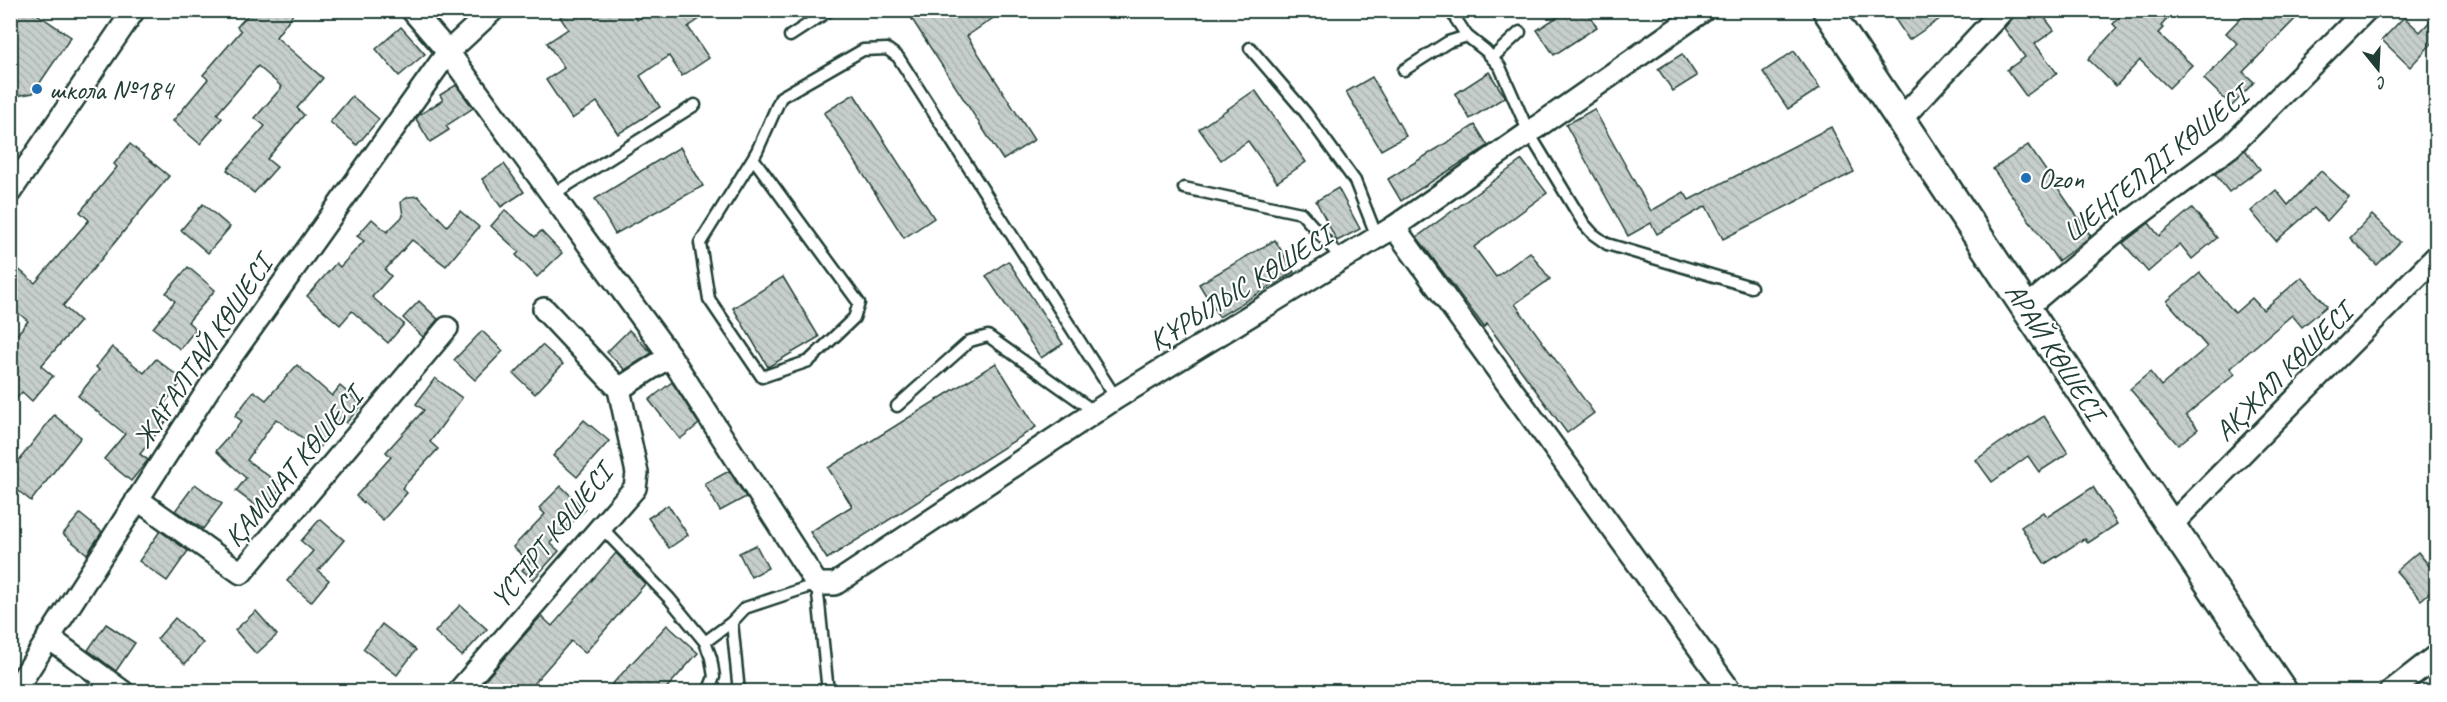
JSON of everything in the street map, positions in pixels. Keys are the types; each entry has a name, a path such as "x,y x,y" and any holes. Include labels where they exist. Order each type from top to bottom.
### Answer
{"main road":[{"name":"АРАЙ КӨШЕСІ","path":"1827,10 2283,692"}],"street":[{"path":"10,192 134,10"},
{"path":"412,10 448,52 670,356 817,584"},
{"name":"ЖАҒАЛТАЙ КӨШЕСІ","path":"14,692 215,379 448,52 493,10"},
{"name":"ҚҰРЫЛЫС КӨШЕСІ","path":"817,584 835,584 1116,398 1385,232 1704,10"},
{"path":"1901,119 2003,10"},
{"name":"ШЕҢГЕЛДІ КӨШЕСІ","path":"2027,307 2113,234 2230,146 2366,10"},
{"path":"1385,232 1731,692"},
{"name":"АҚЖАЛ КӨШЕСІ","path":"2170,526 2436,257"},
{"path":"544,309 619,389 670,356"},
{"name":"ҚАМШАТ КӨШЕСІ","path":"137,499 241,573 447,328"},
{"name":"ҮСТІРТ КӨШЕСІ","path":"458,692 635,488 637,474 619,389"},
{"path":"48,637 123,692"},
{"path":"2390,692 2436,656"}],"lane":[{"path":"790,36 830,10"},
{"path":"1450,10 1467,36 1500,67 1529,133 1584,224 1593,234 1607,244 1750,287"},
{"path":"1492,58 1520,32"},
{"path":"1404,70 1448,42 1467,36"},
{"path":"1250,48 1305,112 1355,181 1385,232"},
{"path":"753,158 859,303 854,318 808,361 762,377 709,299 700,243 753,158 782,97 863,50 886,50 898,57 1116,398"},
{"path":"552,195 695,105"},
{"path":"1184,188 1301,213 1341,258"},
{"path":"897,406 970,341 988,336 1095,412"},
{"path":"601,527 656,583 705,642 714,676 708,692"},
{"path":"705,642 732,622 745,608 763,600 817,584 828,692"},
{"path":"732,622 739,692"}],"building":[{"path":"21,10 31,10 71,37 33,93 10,97 10,12 17,17"},
{"path":"252,10 296,10 276,37 323,78 297,108 304,115 267,159 277,167 254,193 227,170 265,126 255,118 282,87 258,66 217,114 222,118 200,144 173,121 208,79 203,75 241,31 237,27"},
{"path":"570,10 631,10 637,20 651,10 713,10 688,27 709,58 682,76 669,56 640,76 660,107 618,134 597,102 572,119 546,80 564,68 547,43 568,29 560,17"},
{"path":"906,10 1005,10 967,36 1034,140 1003,160"},
{"path":"1568,10 1586,10 1597,27 1554,55 1537,30"},
{"path":"1889,10 1953,10 1909,40"},
{"path":"2015,10 2039,10 2054,30 2035,44 2057,73 2026,96 2007,70 2025,57 2004,28 2013,18"},
{"path":"2126,10 2175,10 2158,33 2192,65 2169,88 2140,60 2116,86 2088,59 2117,28 2113,24"},
{"path":"2248,10 2304,10 2243,72 2254,82 2232,106 2204,79 2238,44 2226,33"},
{"path":"2436,15 2436,39 2410,67 2382,40 2404,17 2420,32"},
{"path":"401,27 425,54 399,76 376,49"},
{"path":"1794,51 1820,88 1788,109 1763,72"},
{"path":"1682,54 1697,76 1673,91 1658,69"},
{"path":"1489,72 1505,97 1470,119 1455,94"},
{"path":"1372,77 1406,136 1381,150 1346,92"},
{"path":"456,85 473,108 446,126 449,130 430,142 416,119 443,100 440,95"},
{"path":"1255,90 1306,162 1277,182 1248,141 1221,160 1199,129"},
{"path":"854,94 934,218 904,238 824,113"},
{"path":"352,96 379,119 357,145 330,122"},
{"path":"1594,109 1651,211 1684,192 1689,200 1831,127 1854,172 1723,239 1706,206 1657,234 1651,223 1628,236 1566,125"},
{"path":"1475,125 1488,146 1401,201 1388,179"},
{"path":"130,144 169,176 63,306 80,321 41,366 53,376 32,401 22,392 10,406 10,343 28,321 10,306 10,262 35,283 89,220 80,212 117,167 114,164"},
{"path":"2028,145 2091,236 2058,261 1993,169"},
{"path":"680,147 703,186 615,234 595,199"},
{"path":"2245,150 2260,169 2229,192 2215,174"},
{"path":"1522,160 1547,193 1474,247 1496,277 1530,252 1550,279 1515,304 1594,413 1567,433 1487,324 1484,327 1417,237"},
{"path":"504,164 524,192 501,207 482,179"},
{"path":"2321,171 2349,197 2327,221 2314,208 2276,241 2251,211 2276,190 2288,205"},
{"path":"1338,188 1360,229 1337,241 1316,201"},
{"path":"418,196 447,226 460,211 479,227 446,266 412,240 385,270 391,276 372,297 404,324 388,343 352,311 340,325 307,296 336,263 340,267 364,241 357,236 372,219 387,232 403,216 401,202 408,197"},
{"path":"203,204 230,227 208,253 181,230"},
{"path":"2192,208 2217,238 2192,259 2180,244 2148,272 2123,243 2149,223 2159,236"},
{"path":"505,210 535,237 541,231 562,253 537,277 516,255 519,252 491,226"},
{"path":"2372,215 2400,242 2377,265 2350,238"},
{"path":"1275,240 1294,272 1219,317 1199,284"},
{"path":"1008,261 1063,344 1041,358 986,276"},
{"path":"188,267 215,290 188,322 196,329 180,349 153,328 175,301 166,293"},
{"path":"2200,273 2235,313 2252,298 2263,310 2302,277 2327,306 2302,327 2292,315 2230,368 2235,374 2186,415 2198,429 2178,445 2130,389 2150,372 2161,386 2207,347 2167,301"},
{"path":"783,277 819,337 768,367 733,308"},
{"path":"419,301 438,319 423,337 403,318"},
{"path":"629,330 652,353 625,370 607,352"},
{"path":"482,331 503,351 475,380 454,360"},
{"path":"542,345 563,364 535,394 514,374"},
{"path":"112,347 144,373 156,359 183,380 158,411 168,419 140,454 148,460 131,481 104,459 125,434 78,396 99,370 96,367"},
{"path":"996,363 1036,427 827,559 810,532 852,506 828,468"},
{"path":"297,365 332,396 340,386 362,405 346,423 341,418 318,449 276,419 247,460 282,486 263,511 236,491 246,478 216,451 242,421 235,416 254,391 266,400"},
{"path":"435,378 462,398 430,442 438,449 402,488 407,493 383,520 356,496 391,457 386,452 424,410 416,404"},
{"path":"672,382 699,424 680,439 649,400"},
{"path":"54,415 81,437 31,501 10,484 10,472"},
{"path":"2044,416 2068,453 2039,472 2028,456 1992,482 1976,460 2008,437 2009,439"},
{"path":"584,420 609,441 577,477 553,456"},
{"path":"729,471 746,497 720,511 705,484"},
{"path":"195,484 222,504 203,529 175,511"},
{"path":"561,486 585,510 550,543 559,551 533,580 522,570 530,562 513,547 545,514 539,508"},
{"path":"2093,487 2117,524 2088,543 2085,538 2045,564 2021,527 2043,512 2047,517"},
{"path":"668,505 688,535 669,548 648,518"},
{"path":"80,514 102,532 87,554 63,534"},
{"path":"320,519 344,540 318,571 329,580 311,602 287,581 313,551 301,541"},
{"path":"160,531 188,551 167,581 139,561"},
{"path":"756,545 768,568 751,577 739,553"},
{"path":"2418,552 2436,574 2436,587 2421,600 2396,571"},
{"path":"616,553 645,584 585,653 571,641 526,692 475,692 541,616 552,626"},
{"path":"460,605 487,629 462,656 435,632"},
{"path":"256,611 277,635 256,654 235,630"},
{"path":"175,618 203,643 185,664 157,639"},
{"path":"106,624 135,643 116,671 88,650"},
{"path":"382,624 416,650 397,675 363,649"},
{"path":"667,625 698,653 663,692 605,692"}],"place":[{"name":"школа №184","path":"37,89"},
{"name":"Ozon","path":"2026,178"}]}
